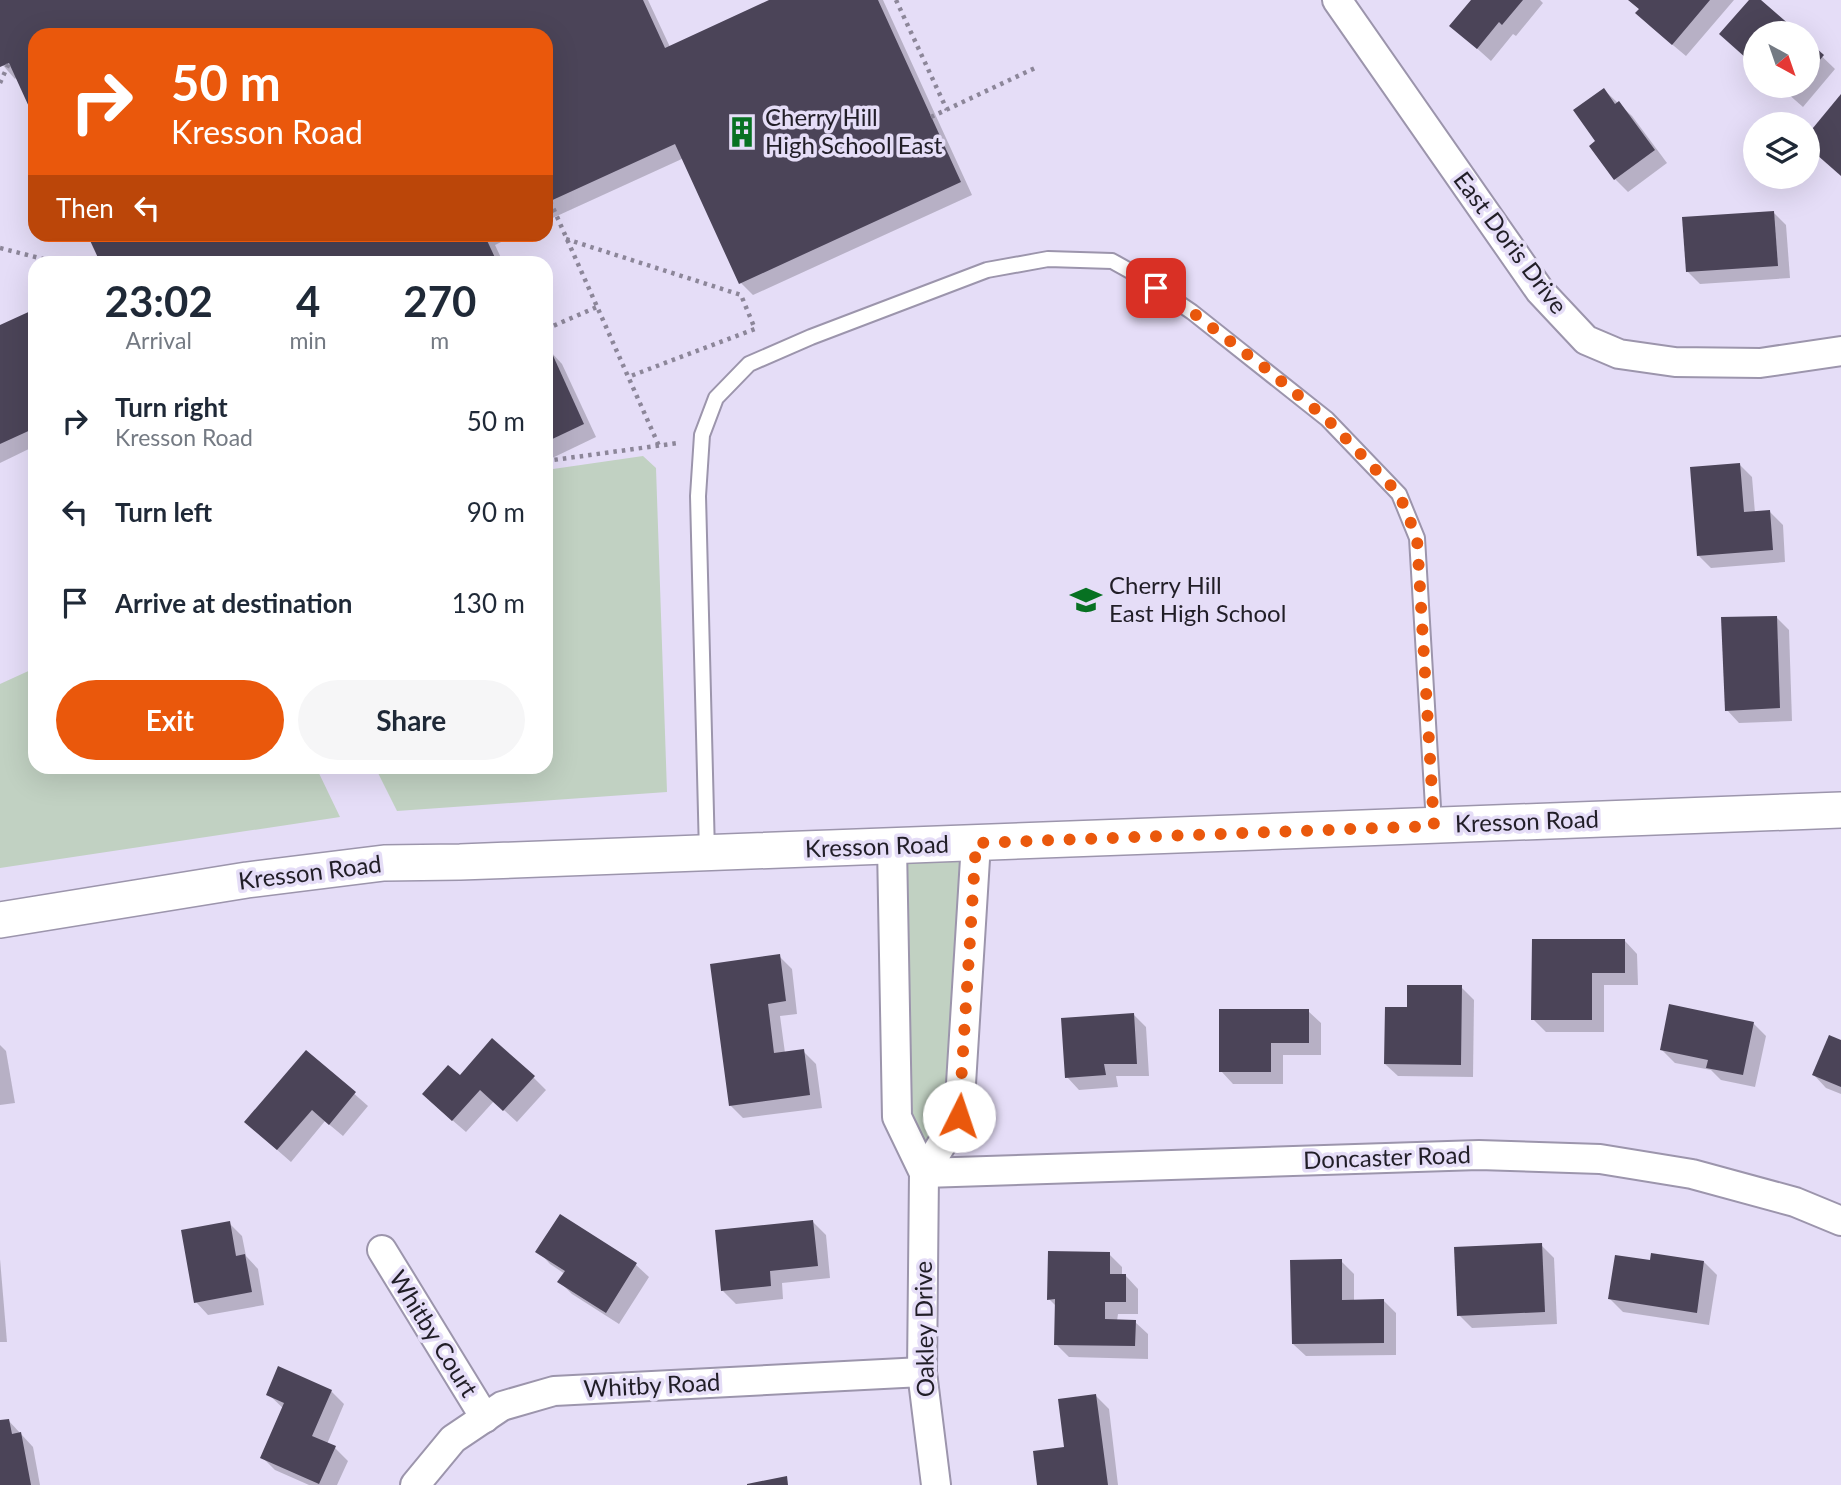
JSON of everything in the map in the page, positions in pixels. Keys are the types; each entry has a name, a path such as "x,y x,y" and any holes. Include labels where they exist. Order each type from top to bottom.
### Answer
{"street":[{"name":"East Doris Drive","path":"1337,0 1540,291 1586,340 1619,354 1675,362 1760,363 1841,351"},
{"name":"Kresson Road","path":"0,920 234,882 384,863 1841,810"},
{"path":"924,1173 959,1116 976,843"},
{"path":"892,846 897,1117 924,1173"},
{"name":"Doncaster Road","path":"924,1173 1479,1155 1600,1159 1692,1174 1794,1202 1841,1221"},
{"name":"Oakley Drive","path":"924,1173 922,1372 936,1485"},
{"name":"Whitby Court","path":"382,1250 485,1418"},
{"name":"Whitby Road","path":"415,1485 453,1439 502,1406 554,1391 922,1372"}],"lane":[{"path":"706,853 698,496 702,435 716,398 749,365 811,337 987,271 1048,259 1112,261 1139,276 1192,312 1327,419 1399,494 1417,538 1434,826"}],"path":[{"path":"896,0 947,110"},
{"path":"0,83 9,63"},
{"path":"931,117 1035,68"},
{"path":"553,208 659,446"},
{"path":"566,239 741,295 755,330 628,377"},
{"path":"0,248 31,256"},
{"path":"553,326 597,307"},
{"path":"553,460 678,443"}],"green space":[{"path":"643,456 656,468 667,792 397,811 378,774 553,774 553,469"},
{"path":"28,671 28,774 319,774 340,817 0,868 0,684"},
{"path":"976,843 959,1116 924,1173 897,1117 892,846"}],"building":[{"name":"Cherry Hill High School East","path":"0,0 643,0 665,48 769,0 878,0 961,182 739,284 675,144 553,200 553,28 28,28 28,105 9,63 0,67"},
{"path":"1471,0 1523,0 1502,25 1499,22 1477,49 1449,26"},
{"path":"1628,0 1710,0 1672,45 1635,13 1639,9"},
{"path":"1749,0 1761,0 1785,21 1743,21 1743,55 1719,34"},
{"path":"1604,88 1615,104 1619,101 1655,150 1614,180 1589,146 1595,141 1573,110"},
{"path":"1841,94 1841,176 1820,158 1820,119"},
{"path":"1774,211 1778,266 1686,272 1682,217"},
{"path":"91,242 488,242 494,256 97,256"},
{"path":"28,312 28,431 0,444 0,325"},
{"path":"553,356 584,424 553,439"},
{"path":"1740,463 1744,512 1770,510 1773,550 1697,556 1690,467"},
{"path":"1777,616 1780,708 1725,711 1721,617"},
{"path":"1532,939 1625,939 1625,973 1592,973 1592,1020 1531,1020"},
{"path":"780,954 786,1001 768,1004 774,1053 804,1049 810,1095 729,1106 710,964"},
{"path":"1407,985 1462,985 1461,1065 1384,1064 1385,1007 1407,1007"},
{"path":"1669,1004 1754,1022 1743,1075 1706,1068 1708,1060 1660,1050"},
{"path":"1219,1009 1309,1009 1309,1043 1271,1043 1271,1072 1219,1072"},
{"path":"1134,1013 1137,1064 1104,1064 1106,1075 1065,1078 1061,1018"},
{"path":"1829,1035 1841,1040 1841,1087 1812,1075"},
{"path":"492,1038 535,1076 503,1111 480,1090 452,1121 422,1094 448,1065 460,1075"},
{"path":"306,1050 356,1092 329,1125 312,1110 277,1150 244,1122"},
{"path":"560,1214 637,1263 606,1313 557,1282 565,1271 535,1252"},
{"path":"813,1220 818,1266 770,1271 771,1286 721,1291 715,1230"},
{"path":"230,1221 236,1256 245,1254 252,1292 194,1303 181,1230"},
{"path":"1542,1243 1545,1312 1457,1316 1454,1247"},
{"path":"1048,1251 1110,1252 1110,1274 1126,1274 1126,1302 1105,1302 1105,1319 1136,1320 1135,1346 1054,1345 1055,1299 1047,1300"},
{"path":"1651,1253 1704,1261 1697,1313 1608,1299 1615,1255 1650,1260"},
{"path":"1342,1259 1342,1300 1384,1299 1384,1343 1292,1344 1290,1260"},
{"path":"278,1366 332,1390 312,1436 336,1446 319,1484 260,1458 284,1403 266,1395"},
{"path":"1096,1394 1108,1485 1037,1485 1033,1451 1064,1447 1058,1399"},
{"path":"9,1419 12,1434 21,1432 31,1485 0,1485 0,1420"},
{"path":"787,1476 788,1485 747,1485 747,1484"}],"place":[{"name":"Cherry Hill High School East","path":"742,132"},
{"name":"Cherry Hill East High School","path":"1086,600"}],"route":[{"path":"959,1116 976,843 1434,826 1417,538 1399,494 1327,419 1192,312 1156,288"}]}
